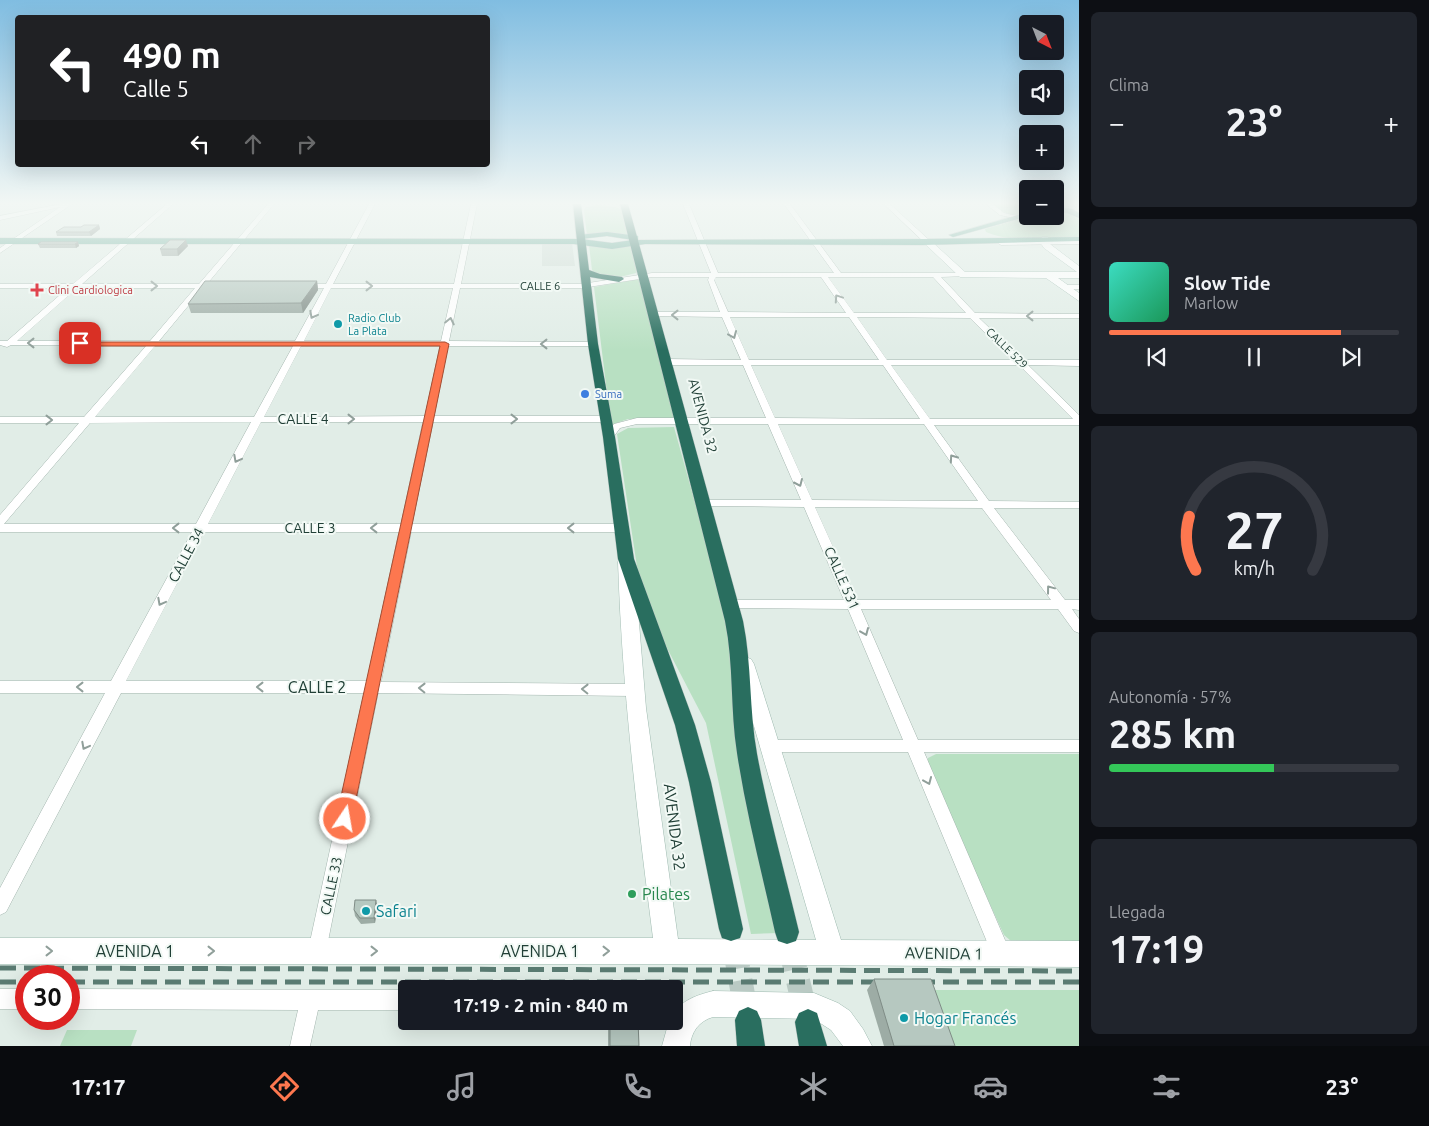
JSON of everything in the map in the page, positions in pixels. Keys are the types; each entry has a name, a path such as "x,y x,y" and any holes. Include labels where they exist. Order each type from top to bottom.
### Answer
{"highway":[{"name":"AVENIDA 32","path":"583,253 593,344 609,437 620,528 626,559 685,725 698,773 731,929"},
{"name":"AVENIDA 32","path":"637,253 738,640 742,713 747,754 787,932"},
{"path":"585,272 598,277 619,279"},
{"path":"748,1020 751,1046"}],"street":[{"path":"0,351 4,343 114,253"},
{"path":"0,522 230,253"},
{"name":"CALLE 34","path":"0,906 347,253"},
{"name":"CALLE 33","path":"317,950 464,253"},
{"name":"CALLE 531","path":"707,253 715,272 711,280 725,315 854,605 1002,954"},
{"path":"823,253 838,275"},
{"path":"940,253 963,275"},
{"path":"1058,253 1079,270"},
{"name":"CALLE 6","path":"291,286 586,286 643,275 1074,275"},
{"path":"823,275 986,505 1079,628"},
{"name":"CALLE 529","path":"936,275 973,316 1079,421"},
{"path":"1074,275 1064,276 1063,279 1074,288 1079,298"},
{"path":"1048,276 1074,288"},
{"path":"0,286 219,286"},
{"path":"652,314 1079,316"},
{"path":"4,343 593,344"},
{"path":"665,362 1079,363"},
{"name":"CALLE 4","path":"0,420 606,420"},
{"path":"609,437 617,426 629,422 1079,421"},
{"path":"703,503 1079,505"},
{"name":"CALLE 3","path":"0,528 620,528"},
{"name":"AVENIDA 32","path":"626,559 628,635 633,690 667,951"},
{"path":"730,604 1079,605"},
{"name":"AVENIDA 32","path":"738,640 832,952"},
{"name":"CALLE 2","path":"0,687 372,687 633,690"},
{"path":"769,746 1079,746"},
{"name":"AVENIDA 1","path":"0,951 317,950 1079,954"},
{"path":"0,999 15,999"},
{"path":"80,999 398,1000"},
{"path":"300,1046 310,999"},
{"path":"674,1034 695,1010 704,1005 814,1006 828,1011 840,1019 850,1031 858,1046"}],"shaded area":[{"path":"542,253 573,253 575,266 542,266"}],"green space":[{"path":"590,253 633,253 638,270 636,273 616,278 592,270"},
{"path":"640,279 674,418 628,419 611,425 594,287"},
{"path":"674,427 729,626 780,933 751,934 706,723 642,600 617,434 628,428"},
{"path":"936,754 1079,754 1079,946 1011,941 1004,935 927,767 928,758"},
{"path":"934,990 1079,990 1079,1046 953,1046"},
{"path":"67,1030 137,1030 131,1046 60,1046"}],"building":[{"path":"205,281 317,281 301,303 188,304"},
{"name":"Safari","path":"355,900 376,900 374,918 360,918 354,910"},
{"name":"Hogar Francés","path":"874,979 931,979 955,1046 894,1046"},
{"path":"610,1030 638,1030 639,1046 610,1046"}],"tunnel":[{"path":"734,945 746,1011"},
{"path":"790,946 805,1011"}],"railway":[{"path":"0,968 1079,971"},
{"path":"0,982 15,982"},
{"path":"80,982 887,982"},
{"path":"919,982 1079,982"}],"place":[{"name":"Clini Cardiologica","path":"37,290"},
{"name":"Radio Club La Plata","path":"338,324"},
{"name":"Suma","path":"585,394"},
{"name":"Pilates","path":"632,894"},
{"name":"Safari","path":"366,911"},
{"name":"Hogar Francés","path":"904,1018"}],"route":[{"path":"80,343 445,344 345,819"}]}
